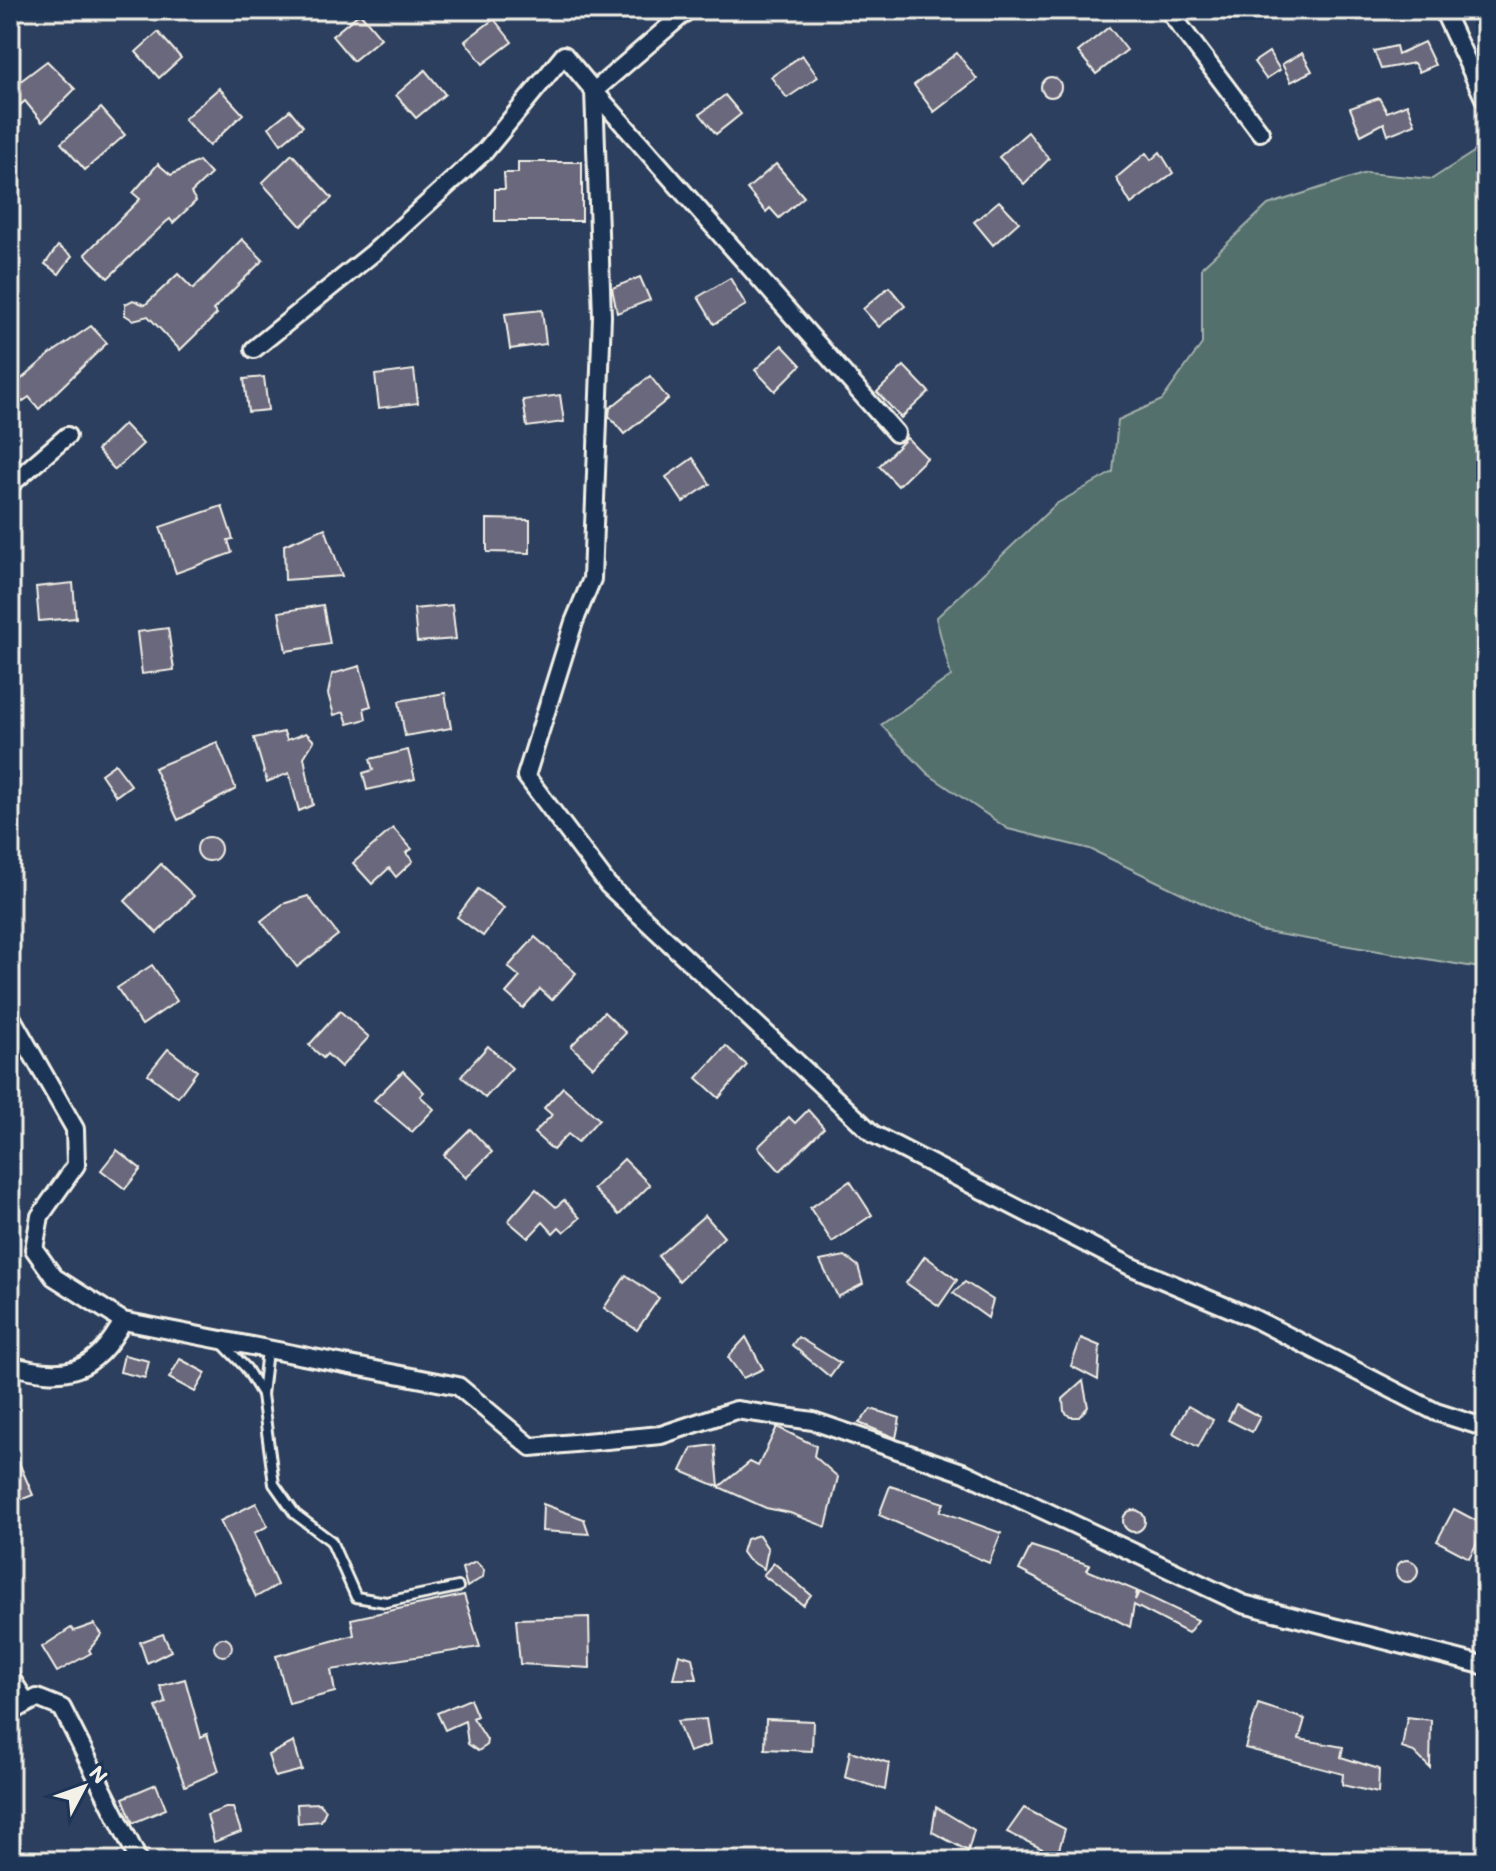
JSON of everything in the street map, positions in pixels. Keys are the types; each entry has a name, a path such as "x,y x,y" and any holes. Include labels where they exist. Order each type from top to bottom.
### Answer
{"street":[{"path":"594,91 688,10"},
{"path":"1168,10 1260,132"},
{"path":"1443,10 1484,98"},
{"path":"254,349 373,253 485,151 564,55 896,433"},
{"path":"594,91 602,316 592,579 574,622 526,776 608,885 873,1134 1130,1266 1255,1319 1436,1412 1486,1428"},
{"path":"10,485 67,436"},
{"path":"10,1015 75,1129 76,1165 40,1216 34,1249 54,1277 123,1321 458,1386 531,1447 661,1435 736,1410 813,1421 965,1473 1243,1604 1486,1666"},
{"path":"10,1365 38,1373 81,1369 107,1350 123,1321"},
{"path":"10,1677 26,1702"},
{"path":"10,1713 37,1698 62,1708 139,1861"}],"lane":[{"path":"220,1341 246,1368 262,1395"},
{"path":"267,1350 262,1395 274,1484 295,1514 331,1541 356,1597 386,1602 458,1587"}],"green space":[{"path":"1486,144 1486,969 1260,931 1090,849 1008,829 928,774 881,725 951,676 936,618 1056,504 1113,472 1118,420 1162,400 1202,344 1202,267 1268,205 1366,173 1432,179"},
{"path":"603,1856 713,1861 438,1861 439,1860"}],"building":[{"path":"360,13 381,38 353,61 332,36"},
{"path":"494,19 512,42 483,64 465,41"},
{"path":"1109,27 1127,50 1096,74 1078,52"},
{"path":"158,32 181,58 159,78 136,52"},
{"path":"1424,42 1435,65 1419,72 1414,63 1381,69 1374,51 1396,46 1398,54"},
{"path":"1269,52 1280,70 1266,79 1254,62"},
{"path":"957,53 977,79 934,112 914,85"},
{"path":"1302,53 1312,71 1291,82 1282,64"},
{"path":"802,55 818,77 787,98 771,77"},
{"path":"47,61 75,89 42,122 25,101 10,114 10,89"},
{"path":"425,70 445,94 416,118 396,95"},
{"path":"1051,77 1058,80 1061,87 1058,94 1051,97 1044,94 1041,87 1044,80"},
{"path":"219,88 243,114 209,146 184,119"},
{"path":"725,95 741,114 716,134 700,114"},
{"path":"1379,98 1387,112 1407,104 1415,124 1388,135 1384,123 1361,135 1350,108"},
{"path":"101,108 125,135 85,170 61,143"},
{"path":"290,110 303,126 281,144 269,127"},
{"path":"1028,132 1049,159 1024,184 999,157"},
{"path":"1160,152 1173,173 1131,204 1116,178 1146,153 1151,160"},
{"path":"292,154 332,198 301,226 262,183"},
{"path":"199,161 211,174 191,193 196,201 173,223 170,219 166,222 108,278 85,254 140,199 133,193 158,164 171,175"},
{"path":"518,162 582,162 582,221 495,221 495,189 505,189 504,173 518,173"},
{"path":"776,164 804,197 779,218 770,208 766,212 747,189"},
{"path":"999,201 1019,222 993,245 974,222"},
{"path":"242,239 263,260 213,310 217,314 180,350 148,316 133,320 125,315 125,304 133,300 145,305 178,274 193,289"},
{"path":"58,246 72,256 59,274 45,264"},
{"path":"640,277 650,300 617,313 612,288"},
{"path":"730,278 746,305 714,324 698,297"},
{"path":"889,287 905,306 879,327 863,309"},
{"path":"542,310 546,344 510,349 505,314"},
{"path":"91,326 107,343 39,409 29,397 19,404 10,389 49,355"},
{"path":"782,345 801,365 775,391 755,370"},
{"path":"904,366 929,392 901,418 877,392"},
{"path":"414,370 418,403 379,408 375,375"},
{"path":"650,376 668,399 624,434 609,416 610,408"},
{"path":"264,377 268,410 248,412 244,379"},
{"path":"560,395 564,422 527,427 523,400"},
{"path":"124,424 143,444 115,470 97,450"},
{"path":"907,438 927,458 898,486 879,466"},
{"path":"693,458 710,484 683,502 666,477"},
{"path":"222,506 233,539 228,540 232,553 176,573 160,527"},
{"path":"487,519 530,520 530,553 487,552"},
{"path":"325,528 342,576 285,580 284,545"},
{"path":"73,583 76,618 39,621 36,587"},
{"path":"323,605 330,644 286,651 279,612"},
{"path":"452,605 456,639 417,642 414,609"},
{"path":"168,628 174,670 142,674 137,632"},
{"path":"360,666 371,706 364,708 366,719 348,724 344,712 334,715 328,694 332,674"},
{"path":"445,693 451,728 405,736 399,701"},
{"path":"284,732 287,740 306,733 314,741 304,757 313,805 299,811 289,773 267,782 254,738"},
{"path":"217,742 236,789 178,820 154,768"},
{"path":"408,750 415,779 367,790 363,773 373,770 370,759"},
{"path":"115,764 131,785 116,796 101,774"},
{"path":"393,828 412,849 406,853 413,861 396,877 389,868 372,884 353,863"},
{"path":"209,837 217,841 221,849 217,857 209,861 201,857 197,849 201,841"},
{"path":"161,864 194,896 157,933 125,901"},
{"path":"478,889 504,908 483,936 457,917"},
{"path":"308,896 338,935 297,967 261,921 283,904"},
{"path":"535,937 576,973 552,1000 540,989 523,1008 506,993 520,977 508,967"},
{"path":"152,965 177,1001 142,1025 117,988"},
{"path":"340,1011 369,1037 341,1067 327,1054 323,1058 309,1045"},
{"path":"604,1012 626,1033 593,1067 571,1046"},
{"path":"488,1046 512,1068 485,1098 461,1076"},
{"path":"726,1046 747,1065 719,1098 697,1078"},
{"path":"168,1049 197,1071 178,1097 148,1074"},
{"path":"403,1071 424,1092 420,1096 434,1109 412,1132 374,1100"},
{"path":"563,1087 599,1119 578,1142 568,1134 553,1150 534,1133 552,1115 544,1108"},
{"path":"808,1110 824,1128 780,1171 758,1147 789,1117 795,1123"},
{"path":"470,1129 492,1152 466,1178 444,1155"},
{"path":"117,1150 141,1169 125,1189 101,1170"},
{"path":"624,1159 650,1185 619,1215 593,1189"},
{"path":"850,1181 872,1215 832,1242 810,1208"},
{"path":"536,1189 556,1207 564,1200 580,1218 564,1232 559,1227 553,1233 543,1222 528,1238 508,1221"},
{"path":"705,1215 724,1237 679,1281 658,1256"},
{"path":"845,1256 858,1266 863,1284 838,1297 820,1261"},
{"path":"925,1256 957,1280 939,1306 906,1283"},
{"path":"626,1275 659,1298 637,1330 604,1308"},
{"path":"965,1282 993,1300 988,1318 953,1293"},
{"path":"746,1337 763,1369 743,1378 728,1357"},
{"path":"798,1337 840,1363 830,1377 792,1345"},
{"path":"1081,1338 1100,1346 1098,1380 1071,1366"},
{"path":"124,1355 149,1361 145,1378 120,1372"},
{"path":"180,1359 206,1373 195,1392 169,1378"},
{"path":"1083,1381 1088,1407 1079,1417 1070,1417 1064,1411 1063,1399"},
{"path":"1236,1404 1260,1417 1252,1432 1228,1420"},
{"path":"1188,1406 1213,1420 1198,1447 1173,1433"},
{"path":"871,1409 900,1418 896,1438 859,1423"},
{"path":"777,1427 816,1446 814,1456 838,1477 826,1527 790,1513 766,1508 719,1487 750,1462 758,1466"},
{"path":"10,1442 33,1495 10,1504"},
{"path":"715,1445 719,1487 681,1471 692,1448"},
{"path":"890,1486 944,1503 940,1511 1001,1533 989,1563 879,1515"},
{"path":"256,1503 268,1526 254,1533 277,1585 256,1597 220,1521"},
{"path":"543,1504 584,1519 589,1534 542,1531"},
{"path":"1454,1509 1486,1526 1469,1558 1437,1541"},
{"path":"1134,1510 1142,1513 1145,1521 1142,1529 1134,1532 1126,1529 1123,1521 1126,1513"},
{"path":"759,1535 768,1549 764,1569 747,1559 742,1552 746,1539"},
{"path":"1031,1546 1090,1565 1087,1570 1137,1591 1135,1600 1139,1592 1198,1620 1188,1633 1134,1605 1130,1627 1019,1570"},
{"path":"1407,1560 1415,1563 1418,1571 1415,1579 1407,1582 1399,1579 1396,1571 1399,1563"},
{"path":"476,1562 484,1570 483,1577 467,1587 462,1568"},
{"path":"774,1563 811,1595 803,1605 763,1575"},
{"path":"464,1595 480,1647 331,1670 335,1692 289,1704 276,1656 354,1635 351,1619"},
{"path":"589,1617 590,1668 520,1664 516,1619"},
{"path":"94,1624 102,1634 89,1650 91,1653 57,1672 42,1647 71,1628 74,1631"},
{"path":"163,1634 171,1651 147,1663 140,1642"},
{"path":"219,1638 227,1638 232,1647 230,1654 219,1656 214,1651 214,1643"},
{"path":"679,1654 692,1658 697,1679 673,1679"},
{"path":"185,1679 201,1737 207,1734 219,1771 185,1786 156,1707 166,1703 160,1686"},
{"path":"470,1699 477,1716 473,1718 487,1740 486,1746 478,1751 468,1744 465,1721 445,1730 437,1713"},
{"path":"1258,1704 1305,1719 1299,1739 1343,1747 1341,1757 1379,1769 1378,1793 1342,1785 1343,1774 1245,1748"},
{"path":"1407,1717 1431,1720 1430,1768 1414,1752 1402,1748"},
{"path":"706,1719 710,1745 689,1752 677,1721"},
{"path":"766,1719 813,1721 812,1751 765,1749"},
{"path":"294,1742 302,1770 275,1777 268,1755"},
{"path":"850,1751 889,1763 885,1790 845,1777"},
{"path":"156,1784 166,1809 133,1823 123,1798"},
{"path":"319,1803 326,1810 321,1821 298,1823 297,1804"},
{"path":"936,1807 974,1830 968,1851 932,1832"},
{"path":"233,1808 241,1832 214,1842 207,1815"},
{"path":"1024,1808 1065,1829 1057,1856 1007,1832"}]}
